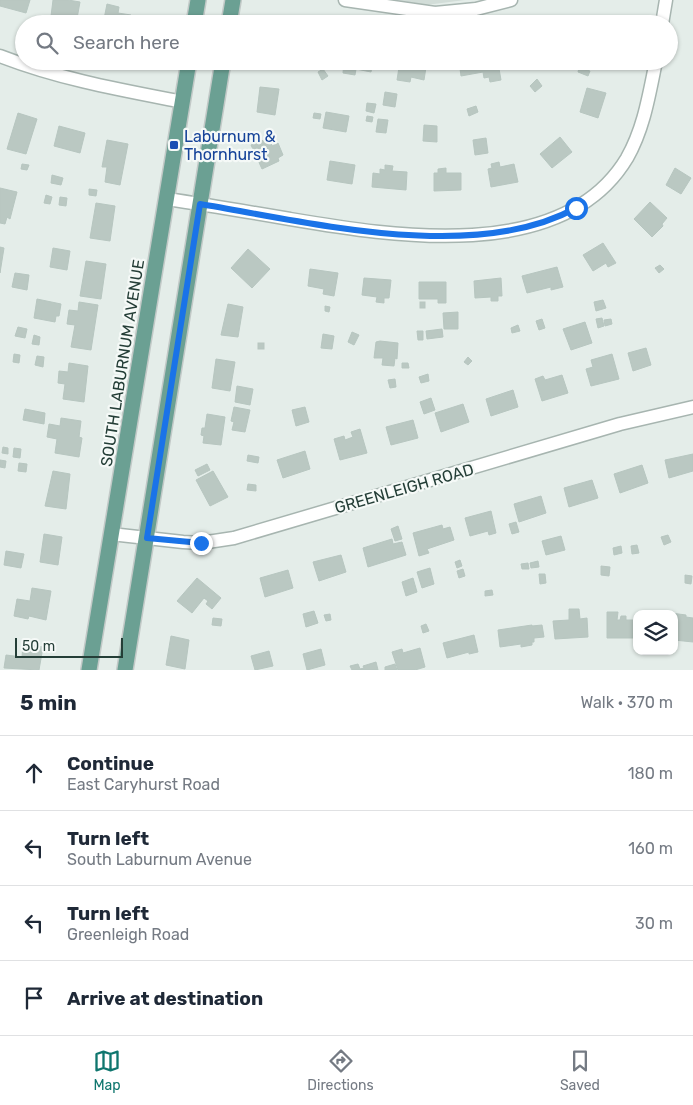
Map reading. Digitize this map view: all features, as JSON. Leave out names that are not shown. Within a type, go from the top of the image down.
[{"type":"main road","points":[[196,15],[198,0]]},
{"type":"main road","points":[[230,15],[233,0]]},
{"type":"main road","name":"SOUTH LABURNUM AVENUE","points":[[89,670],[188,70]]},
{"type":"main road","points":[[125,670],[222,70]]},
{"type":"street","points":[[346,0],[435,13],[476,9],[511,0]]},
{"type":"street","points":[[664,15],[666,0]]},
{"type":"street","points":[[0,56],[15,61]]},
{"type":"street","points":[[42,70],[72,79],[183,102]]},
{"type":"street","points":[[167,199],[342,228],[400,235],[442,236],[479,234],[530,227],[562,215],[595,194],[620,167],[638,135],[646,114],[654,70]]},
{"type":"street","name":"GREENLEIGH ROAD","points":[[111,534],[201,543],[234,538],[620,424],[693,407]]},
{"type":"shaded area","points":[[395,0],[465,0],[426,5]]},
{"type":"building","points":[[0,0],[30,0],[26,13],[0,6]]},
{"type":"building","points":[[53,0],[80,2],[78,15],[51,15]]},
{"type":"building","points":[[107,4],[119,7],[118,13],[131,15],[105,15]]},
{"type":"building","points":[[324,70],[328,76],[322,80],[318,72]]},
{"type":"building","points":[[343,70],[356,70],[355,75],[343,73]]},
{"type":"building","points":[[399,70],[426,70],[424,80],[411,77],[410,82],[397,80]]},
{"type":"building","points":[[460,70],[499,70],[501,80],[490,82],[489,77],[484,78],[483,72],[461,76]]},
{"type":"building","points":[[578,70],[590,71],[588,76],[578,72]]},
{"type":"building","points":[[537,79],[542,86],[535,92],[530,86]]},
{"type":"building","points":[[260,87],[279,89],[275,115],[257,112]]},
{"type":"building","points":[[587,88],[606,93],[598,118],[580,112]]},
{"type":"building","points":[[385,92],[397,94],[395,107],[383,105]]},
{"type":"building","points":[[367,103],[376,104],[374,113],[366,111]]},
{"type":"building","points":[[476,106],[478,112],[469,116],[467,109]]},
{"type":"building","points":[[326,112],[349,116],[346,132],[323,128]]},
{"type":"building","points":[[18,113],[37,119],[26,154],[7,149]]},
{"type":"building","points":[[314,113],[321,114],[320,119],[313,118]]},
{"type":"building","points":[[367,116],[373,117],[372,122],[366,121]]},
{"type":"building","points":[[378,119],[388,120],[386,133],[376,132]]},
{"type":"building","points":[[424,125],[437,126],[437,142],[423,141]]},
{"type":"building","points":[[59,126],[85,133],[80,153],[54,146]]},
{"type":"building","points":[[560,137],[572,152],[552,168],[540,154]]},
{"type":"building","points":[[269,138],[272,146],[278,143],[283,155],[278,158],[279,161],[262,169],[251,145]]},
{"type":"building","points":[[486,138],[488,153],[475,155],[473,140]]},
{"type":"building","points":[[107,140],[128,144],[120,185],[105,182],[107,167],[102,167]]},
{"type":"building","points":[[330,161],[355,165],[352,184],[327,180]]},
{"type":"building","points":[[499,162],[500,167],[514,164],[518,182],[491,187],[488,169],[492,168],[491,164]]},
{"type":"building","points":[[22,164],[29,165],[27,170],[21,169]]},
{"type":"building","points":[[385,165],[393,166],[392,171],[407,172],[406,190],[372,187],[373,173],[380,174],[380,169],[385,170]]},
{"type":"building","points":[[446,168],[446,173],[461,173],[461,190],[434,191],[434,173],[438,173],[438,169]]},
{"type":"building","points":[[675,168],[691,178],[681,194],[666,185]]},
{"type":"building","points":[[52,175],[63,178],[61,185],[51,183]]},
{"type":"building","points":[[0,188],[17,192],[10,219],[7,217],[5,224],[0,223]]},
{"type":"building","points":[[89,189],[97,190],[96,196],[89,195]]},
{"type":"building","points":[[46,195],[52,197],[50,204],[44,203]]},
{"type":"building","points":[[60,197],[67,198],[66,206],[59,205]]},
{"type":"building","points":[[650,202],[667,218],[662,224],[663,226],[652,237],[634,219]]},
{"type":"building","points":[[96,203],[115,206],[110,241],[90,238]]},
{"type":"building","points":[[603,243],[616,263],[608,267],[606,263],[593,271],[583,255]]},
{"type":"building","points":[[0,247],[4,248],[0,273]]},
{"type":"building","points":[[53,248],[70,251],[67,270],[50,267]]},
{"type":"building","points":[[248,249],[270,269],[252,288],[231,268]]},
{"type":"building","points":[[86,261],[106,264],[101,299],[80,296]]},
{"type":"building","points":[[660,265],[664,269],[659,273],[655,268]]},
{"type":"building","points":[[557,267],[563,287],[551,290],[551,287],[527,293],[522,276]]},
{"type":"building","points":[[310,269],[338,273],[334,296],[323,294],[324,289],[308,286]]},
{"type":"building","points":[[15,273],[29,275],[27,290],[12,287]]},
{"type":"building","points":[[364,278],[391,280],[389,298],[384,298],[384,303],[376,302],[377,297],[362,295]]},
{"type":"building","points":[[501,278],[502,296],[498,296],[498,301],[491,301],[491,297],[475,298],[474,281]]},
{"type":"building","points":[[419,282],[446,282],[446,303],[438,303],[438,299],[419,299]]},
{"type":"building","points":[[37,299],[61,304],[59,316],[56,316],[55,322],[34,318]]},
{"type":"building","points":[[603,300],[606,308],[596,311],[594,302]]},
{"type":"building","points":[[79,302],[98,305],[91,350],[71,347],[75,325],[67,324],[69,310],[78,311]]},
{"type":"building","points":[[420,302],[425,302],[425,308],[420,308]]},
{"type":"building","points":[[228,304],[243,307],[238,337],[221,335]]},
{"type":"building","points":[[325,306],[330,307],[329,312],[325,311]]},
{"type":"building","points":[[458,312],[458,329],[444,329],[443,313]]},
{"type":"building","points":[[602,318],[604,326],[598,328],[596,319]]},
{"type":"building","points":[[542,319],[545,328],[539,330],[536,321]]},
{"type":"building","points":[[611,319],[612,324],[605,326],[604,320]]},
{"type":"building","points":[[585,322],[592,343],[571,350],[563,329]]},
{"type":"building","points":[[518,325],[520,331],[512,333],[511,328]]},
{"type":"building","points":[[18,327],[27,329],[25,338],[15,336]]},
{"type":"building","points":[[442,329],[443,337],[427,339],[426,331]]},
{"type":"building","points":[[417,331],[423,331],[423,340],[418,340]]},
{"type":"building","points":[[352,332],[359,335],[354,345],[348,342]]},
{"type":"building","points":[[323,334],[334,336],[332,349],[321,348]]},
{"type":"building","points":[[34,335],[40,337],[39,345],[32,344]]},
{"type":"building","points":[[376,342],[398,343],[397,359],[395,358],[394,366],[382,365],[383,358],[374,358]]},
{"type":"building","points":[[258,343],[264,343],[264,349],[258,349]]},
{"type":"building","points":[[646,348],[651,365],[633,371],[628,353]]},
{"type":"building","points":[[14,354],[20,355],[19,363],[13,362]]},
{"type":"building","points":[[612,354],[619,379],[591,386],[586,369],[593,367],[591,360]]},
{"type":"building","points":[[37,356],[44,357],[43,367],[35,365]]},
{"type":"building","points":[[468,357],[472,361],[468,365],[464,362]]},
{"type":"building","points":[[216,359],[235,362],[230,391],[212,388]]},
{"type":"building","points":[[69,363],[88,366],[84,402],[63,399],[65,384],[58,383],[59,371],[68,372]]},
{"type":"building","points":[[402,363],[408,363],[409,368],[402,368]]},
{"type":"building","points":[[428,374],[429,381],[421,383],[419,377]]},
{"type":"building","points":[[562,375],[568,393],[542,401],[535,379],[543,376],[545,380]]},
{"type":"building","points":[[395,379],[396,387],[390,388],[388,380]]},
{"type":"building","points":[[237,386],[253,389],[250,405],[235,402]]},
{"type":"building","points":[[513,390],[518,407],[491,416],[486,399]]},
{"type":"building","points":[[431,398],[435,410],[424,414],[420,402]]},
{"type":"building","points":[[463,404],[469,422],[441,432],[435,413]]},
{"type":"building","points":[[234,407],[250,410],[245,432],[232,430],[234,422],[231,421]]},
{"type":"building","points":[[305,407],[309,422],[296,426],[292,410]]},
{"type":"building","points":[[25,409],[45,413],[44,424],[23,420]]},
{"type":"building","points":[[207,414],[225,417],[221,445],[203,443],[204,436],[201,435],[202,428],[205,428]]},
{"type":"building","points":[[61,418],[81,421],[79,437],[82,438],[79,457],[55,453],[57,439],[47,437],[49,424],[60,426]]},
{"type":"building","points":[[413,420],[418,438],[391,445],[386,427]]},
{"type":"building","points":[[360,429],[367,453],[340,460],[334,439],[344,436],[345,440],[353,437],[351,432]]},
{"type":"building","points":[[3,447],[8,448],[8,454],[2,453]]},
{"type":"building","points":[[14,448],[21,449],[20,458],[13,457]]},
{"type":"building","points":[[305,451],[310,469],[283,478],[277,460]]},
{"type":"building","points":[[693,454],[693,471],[669,478],[665,460]]},
{"type":"building","points":[[248,455],[259,457],[258,463],[247,461]]},
{"type":"building","points":[[0,460],[6,461],[5,468],[0,467]]},
{"type":"building","points":[[19,463],[27,464],[26,472],[18,471]]},
{"type":"building","points":[[207,464],[210,470],[198,476],[195,470]]},
{"type":"building","points":[[642,465],[648,483],[620,493],[614,474]]},
{"type":"building","points":[[53,471],[70,474],[66,509],[45,506]]},
{"type":"building","points":[[213,471],[228,497],[210,506],[196,480]]},
{"type":"building","points":[[592,480],[598,498],[569,507],[564,488]]},
{"type":"building","points":[[248,484],[256,485],[256,491],[247,490]]},
{"type":"building","points":[[541,496],[546,513],[519,522],[514,504]]},
{"type":"building","points":[[491,511],[496,533],[489,535],[488,531],[470,536],[465,518]]},
{"type":"building","points":[[516,522],[519,532],[512,534],[509,524]]},
{"type":"building","points":[[442,525],[443,529],[450,527],[454,540],[427,549],[429,553],[419,556],[413,533]]},
{"type":"building","points":[[398,526],[402,539],[395,541],[391,529]]},
{"type":"building","points":[[44,534],[62,537],[58,565],[40,562]]},
{"type":"building","points":[[668,535],[671,542],[664,545],[661,537]]},
{"type":"building","points":[[561,536],[565,550],[546,555],[542,541]]},
{"type":"building","points":[[392,539],[393,544],[402,542],[406,555],[368,567],[363,548]]},
{"type":"building","points":[[637,545],[639,553],[632,554],[631,546]]},
{"type":"building","points":[[621,546],[622,553],[614,555],[613,548]]},
{"type":"building","points":[[6,551],[24,554],[21,568],[4,565]]},
{"type":"building","points":[[341,555],[346,572],[319,581],[313,562]]},
{"type":"building","points":[[460,560],[462,566],[457,568],[455,562]]},
{"type":"building","points":[[538,561],[539,567],[531,568],[530,563]]},
{"type":"building","points":[[528,563],[529,569],[522,569],[521,564]]},
{"type":"building","points":[[601,566],[610,567],[609,576],[601,575]]},
{"type":"building","points":[[430,568],[434,584],[422,588],[417,572]]},
{"type":"building","points":[[463,569],[465,576],[459,578],[457,571]]},
{"type":"building","points":[[288,570],[293,588],[265,597],[260,578]]},
{"type":"building","points":[[539,574],[545,574],[546,583],[540,584]]},
{"type":"building","points":[[685,575],[692,576],[691,584],[685,583]]},
{"type":"building","points":[[197,578],[221,598],[212,609],[206,604],[208,601],[204,598],[192,613],[177,601]]},
{"type":"building","points":[[413,578],[417,592],[406,596],[402,582]]},
{"type":"building","points":[[32,588],[51,591],[46,620],[29,616],[28,619],[14,616],[17,599],[30,601]]},
{"type":"building","points":[[492,590],[493,595],[485,596],[485,591]]},
{"type":"building","points":[[569,609],[579,609],[580,619],[587,618],[588,637],[555,639],[553,621],[569,620]]},
{"type":"building","points":[[314,611],[318,623],[306,627],[303,614]]},
{"type":"building","points":[[607,612],[618,612],[617,620],[620,620],[621,616],[626,616],[626,620],[633,620],[633,638],[607,638]]},
{"type":"building","points":[[330,614],[331,620],[326,621],[324,615]]},
{"type":"building","points":[[678,614],[693,618],[693,642],[678,640]]},
{"type":"building","points":[[213,618],[222,619],[221,626],[212,625]]},
{"type":"building","points":[[426,624],[429,631],[423,633],[421,626]]},
{"type":"building","points":[[542,625],[544,637],[534,638],[532,645],[521,647],[521,644],[500,647],[498,630]]},
{"type":"building","points":[[474,635],[478,652],[469,654],[469,652],[447,658],[443,643]]},
{"type":"building","points":[[171,636],[189,640],[185,669],[166,665]]},
{"type":"building","points":[[23,644],[43,647],[39,670],[4,668],[6,655],[22,657]]},
{"type":"building","points":[[420,648],[425,667],[415,670],[398,670],[392,652],[402,649],[403,653]]},
{"type":"building","points":[[321,649],[325,665],[307,670],[303,654]]},
{"type":"building","points":[[269,651],[273,666],[255,670],[251,656]]},
{"type":"building","points":[[376,662],[378,670],[352,670],[350,666],[358,664],[360,669],[364,668],[363,666]]},
{"type":"building","points":[[395,664],[397,670],[385,670],[385,667]]},
{"type":"place","name":"Laburnum & Thornhurst","points":[[174,145]]},
{"type":"route","points":[[201,543],[147,538],[200,204],[342,228],[400,235],[442,236],[479,234],[530,227],[553,220],[576,208]]}]
